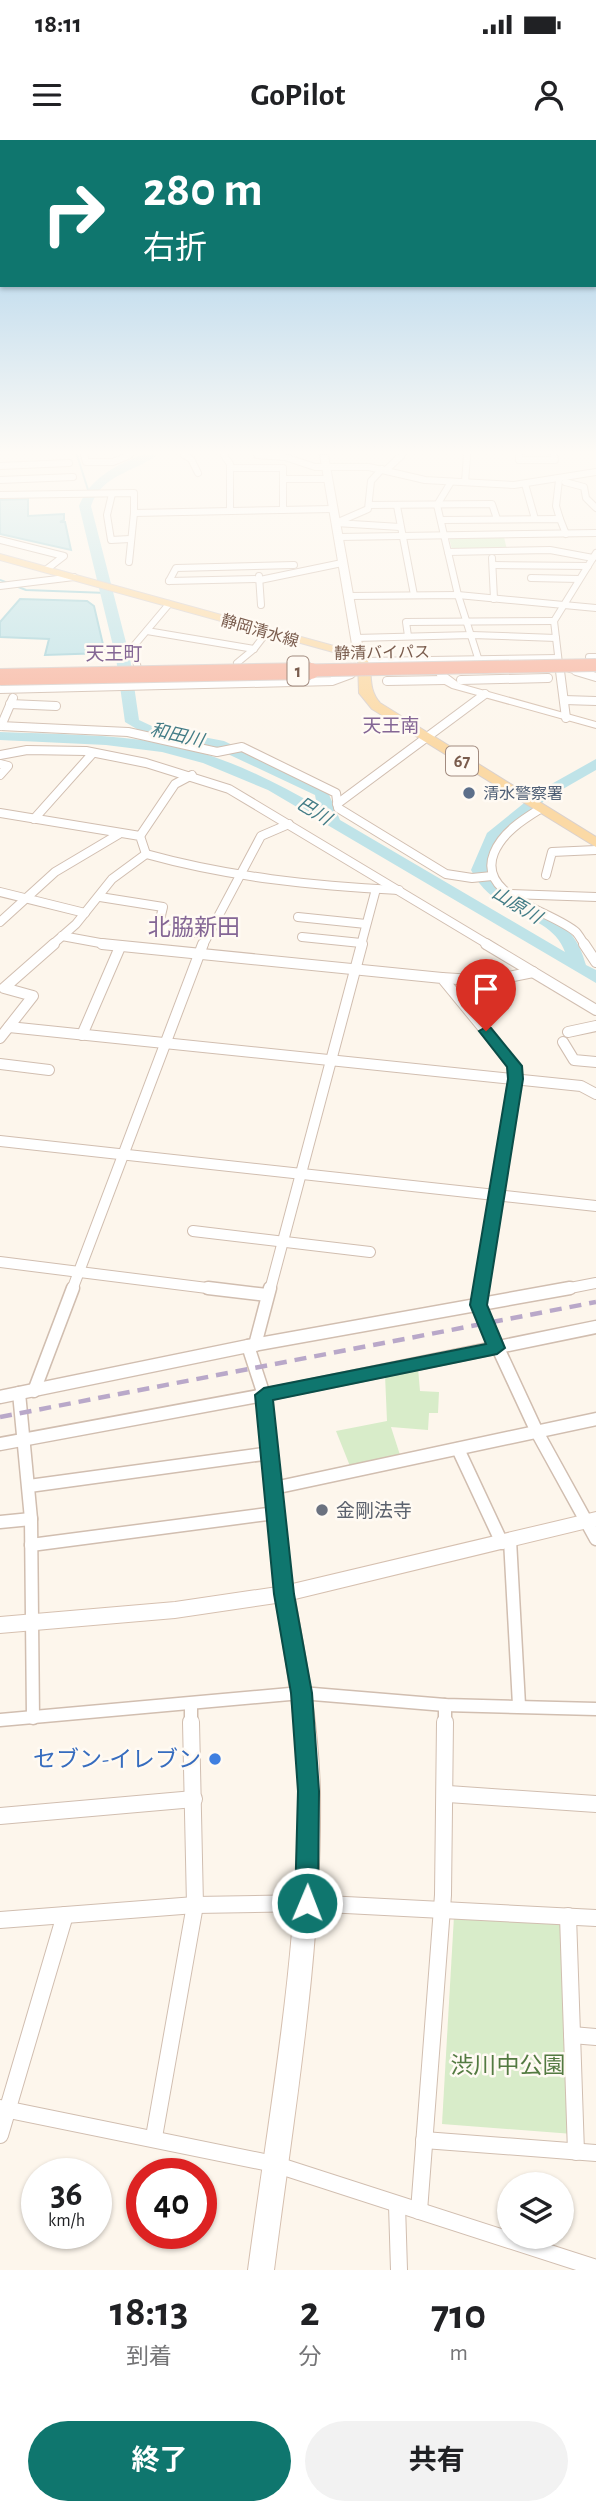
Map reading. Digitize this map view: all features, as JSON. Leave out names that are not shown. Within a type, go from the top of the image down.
[{"type":"highway","name":"静清バイパス","points":[[441,673],[594,662]]},
{"type":"highway","points":[[76,672],[441,673]]},
{"type":"highway","points":[[0,683],[441,673]]},
{"type":"main road","name":"静岡清水線","points":[[0,557],[361,659]]},
{"type":"main road","name":"67","points":[[361,659],[365,693],[376,706],[424,740],[596,850]]},
{"type":"main road","name":"67","points":[[537,810],[596,843]]},
{"type":"street","points":[[47,569],[64,556],[58,554]]},
{"type":"street","points":[[129,554],[129,562]]},
{"type":"street","points":[[341,554],[361,659],[479,661],[558,658]]},
{"type":"street","points":[[406,554],[414,595]]},
{"type":"street","points":[[450,554],[458,595],[479,661]]},
{"type":"street","points":[[491,554],[494,565],[494,599]]},
{"type":"street","points":[[566,718],[554,621],[579,579],[591,567],[595,556]]},
{"type":"street","points":[[294,565],[176,568],[169,581],[260,579],[342,563]]},
{"type":"street","points":[[494,565],[591,567]]},
{"type":"street","points":[[257,566],[261,605]]},
{"type":"street","points":[[0,586],[13,582],[74,577]]},
{"type":"street","points":[[531,578],[579,579]]},
{"type":"street","points":[[349,596],[458,595],[596,608]]},
{"type":"street","points":[[138,668],[132,656],[132,648],[147,631],[150,623],[169,604]]},
{"type":"street","points":[[408,636],[406,622],[554,621]]},
{"type":"street","points":[[147,631],[254,649]]},
{"type":"street","points":[[237,663],[254,649],[267,632]]},
{"type":"street","points":[[355,638],[472,635],[555,638]]},
{"type":"street","points":[[570,669],[596,677]]},
{"type":"street","points":[[532,678],[543,670]]},
{"type":"street","points":[[387,681],[441,673],[485,694],[596,725]]},
{"type":"street","points":[[0,683],[16,689],[332,681],[351,674]]},
{"type":"street","points":[[461,680],[548,678]]},
{"type":"street","points":[[16,689],[1,726],[71,727],[128,732],[217,752],[242,747],[336,793],[338,808],[446,874],[472,878],[492,876]]},
{"type":"street","points":[[337,804],[485,694]]},
{"type":"street","points":[[564,700],[596,701]]},
{"type":"street","points":[[10,704],[56,706]]},
{"type":"street","points":[[0,755],[25,750],[92,754],[192,775],[229,789],[596,1010]]},
{"type":"street","points":[[34,819],[92,754]]},
{"type":"street","points":[[0,764],[8,766],[0,775]]},
{"type":"street","points":[[140,836],[174,784],[192,775]]},
{"type":"street","points":[[537,810],[503,839],[492,862],[492,876],[508,894],[576,932],[596,962]]},
{"type":"street","points":[[0,813],[140,836],[146,846],[146,854]]},
{"type":"street","points":[[34,1391],[121,1154],[207,934],[261,836],[289,824]]},
{"type":"street","points":[[0,922],[27,896],[93,845],[122,833]]},
{"type":"street","points":[[547,875],[549,855],[552,852],[596,850]]},
{"type":"street","points":[[146,854],[200,871],[237,877],[400,890]]},
{"type":"street","points":[[2,988],[62,936],[100,897],[112,879],[146,854]]},
{"type":"street","points":[[261,2270],[307,1903],[309,1791],[301,1693],[284,1594],[264,1395],[251,1346],[267,1296],[376,889]]},
{"type":"street","points":[[0,891],[85,913]]},
{"type":"street","points":[[508,894],[596,897]]},
{"type":"street","points":[[100,897],[163,907],[158,928],[207,934]]},
{"type":"street","points":[[298,917],[366,924]]},
{"type":"street","points":[[308,918],[301,941],[361,943]]},
{"type":"street","points":[[62,936],[120,947],[442,978],[489,981],[533,972]]},
{"type":"street","points":[[82,1035],[120,947]]},
{"type":"street","points":[[0,1625],[175,1610],[284,1594],[506,1541],[593,1527],[537,1432],[478,1305],[498,1195],[515,1066],[442,978]]},
{"type":"street","points":[[0,1038],[33,996],[2,988]]},
{"type":"street","points":[[596,1026],[565,1037],[574,1060],[596,1062]]},
{"type":"street","points":[[9,1027],[581,1086],[589,1093],[596,1094]]},
{"type":"street","points":[[0,1064],[49,1070]]},
{"type":"street","points":[[0,1141],[596,1206]]},
{"type":"street","points":[[193,1231],[370,1252]]},
{"type":"street","points":[[0,1262],[267,1296]]},
{"type":"street","points":[[0,1397],[251,1346],[596,1283]]},
{"type":"street","points":[[0,1444],[264,1395],[596,1326]]},
{"type":"street","points":[[19,1393],[26,1439],[31,1519],[33,1718]]},
{"type":"street","points":[[274,1488],[596,1419]]},
{"type":"street","points":[[458,1449],[506,1541],[519,1705]]},
{"type":"street","points":[[29,1486],[271,1453]]},
{"type":"street","points":[[31,1545],[275,1513]]},
{"type":"street","points":[[0,1522],[31,1519]]},
{"type":"street","points":[[0,1720],[301,1693],[445,1706],[519,1705],[596,1709]]},
{"type":"street","points":[[154,2137],[195,1905],[191,1704]]},
{"type":"street","points":[[419,2211],[444,1910],[448,1794],[445,1706]]},
{"type":"street","points":[[448,1794],[596,1804]]},
{"type":"street","points":[[0,1816],[194,1799]]},
{"type":"street","points":[[0,1920],[195,1905],[307,1903],[596,1918]]},
{"type":"street","points":[[0,2135],[3,2108],[65,1915]]},
{"type":"street","points":[[568,1916],[576,2152]]},
{"type":"street","points":[[572,2035],[596,2038]]},
{"type":"street","points":[[3,2108],[154,2137],[274,2164],[596,2268]]},
{"type":"street","points":[[424,2140],[596,2153]]},
{"type":"street","points":[[397,2205],[399,2270]]},
{"type":"green space","points":[[418,1368],[420,1391],[439,1392],[438,1413],[429,1413],[428,1430],[391,1427],[400,1455],[350,1466],[336,1431],[387,1421],[385,1375]]},
{"type":"green space","name":"渋川中公園","points":[[454,1916],[567,1922],[573,2134],[442,2124]]},
{"type":"water","points":[[20,599],[87,601],[94,606],[105,653],[45,655],[49,639],[0,637],[0,622]]},
{"type":"waterway","name":"和田川","points":[[97,554],[123,658],[132,722],[152,732],[219,744],[322,793],[325,808],[333,822]]},
{"type":"waterway","points":[[0,580],[26,590],[107,593]]},
{"type":"waterway","name":"巴川","points":[[0,736],[106,741],[163,748],[208,760],[273,787],[596,978]]},
{"type":"waterway","name":"山原川","points":[[578,967],[571,943],[562,931],[504,900],[485,883],[479,870],[493,836],[544,794],[596,764]]},
{"type":"railway","points":[[0,1417],[596,1302]]},
{"type":"place","name":"清水警察署","points":[[469,793]]},
{"type":"place","name":"金剛法寺","points":[[322,1510]]},
{"type":"place","name":"セブン-イレブン","points":[[215,1759]]},
{"type":"district","name":"天王町","points":[[114,653]]},
{"type":"district","name":"天王南","points":[[391,725]]},
{"type":"district","name":"北脇新田","points":[[194,927]]},
{"type":"route","points":[[307,1903],[309,1791],[301,1693],[284,1594],[264,1395],[497,1348],[478,1305],[498,1195],[515,1066],[486,1031]]}]
